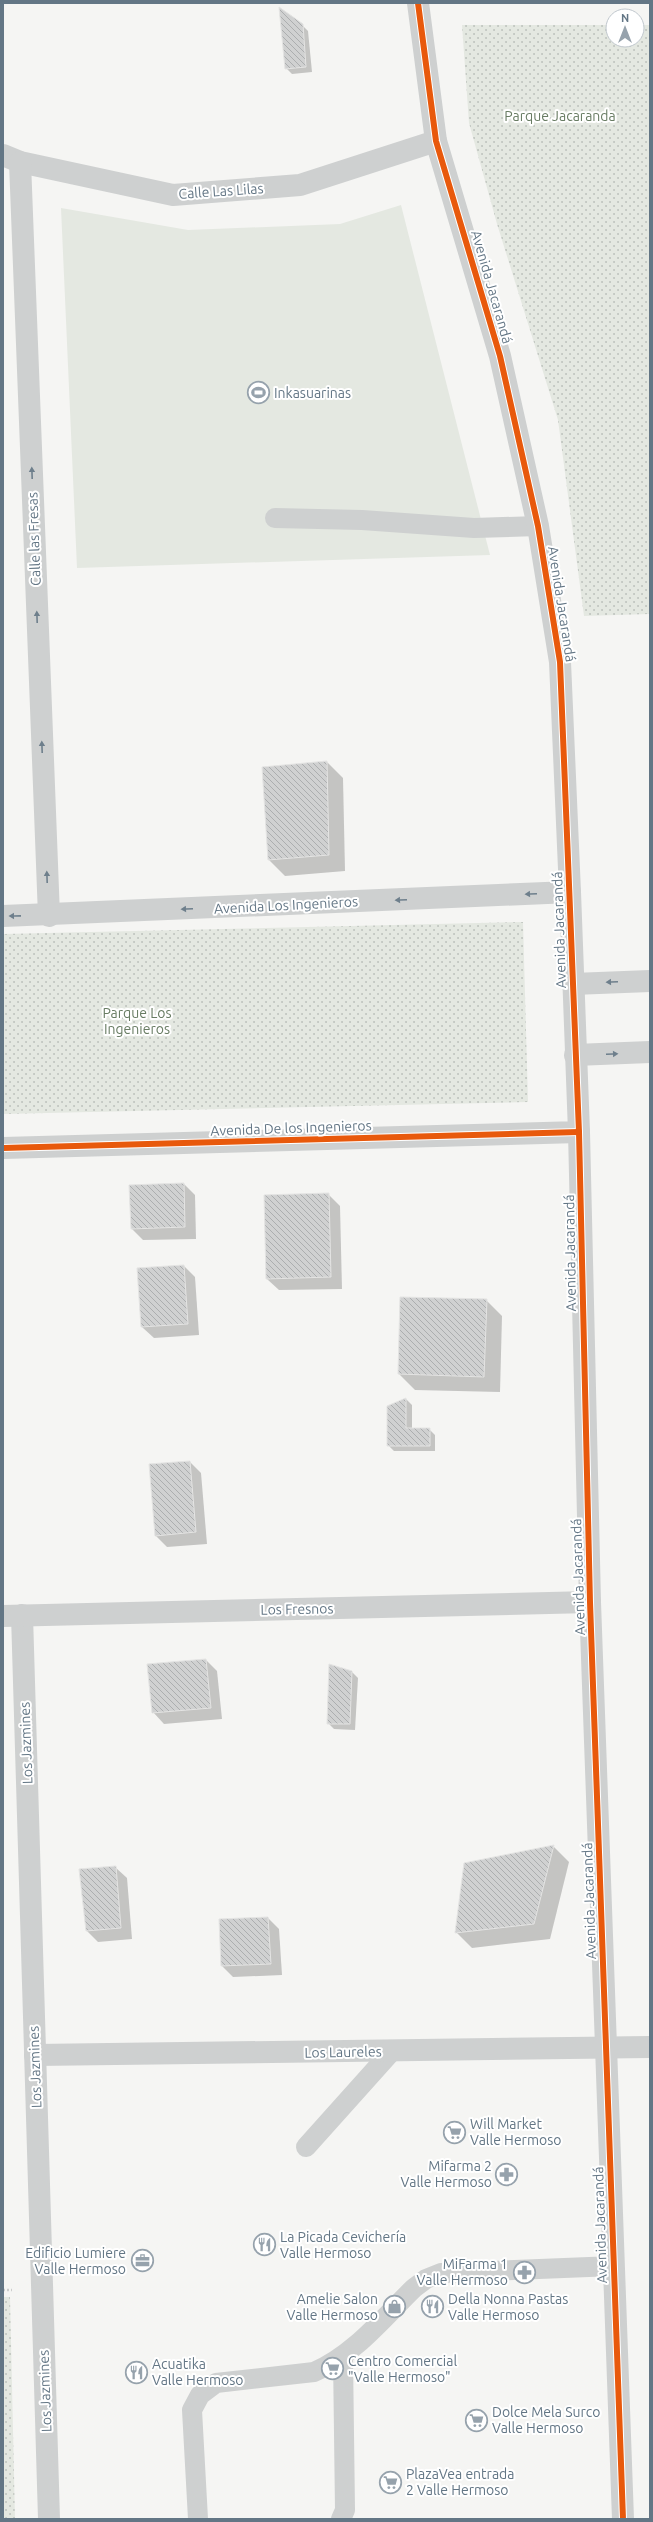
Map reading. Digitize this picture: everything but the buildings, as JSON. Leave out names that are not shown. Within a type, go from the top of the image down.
[{"type":"street","name":"Avenida Jacarandá","points":[[418,3],[436,141],[500,356],[538,526],[560,662],[579,1132],[590,1602],[623,2519]]},
{"type":"street","name":"Calle Las Lilas","points":[[12,158],[173,195],[300,185],[436,141]]},
{"type":"street","name":"Calle las Fresas","points":[[12,158],[49,916]]},
{"type":"street","name":"Avenida Los Ingenieros","points":[[3,916],[49,916],[570,892]]},
{"type":"street","points":[[573,984],[650,981]]},
{"type":"street","points":[[575,1055],[650,1052]]},
{"type":"street","name":"Avenida De los Ingenieros","points":[[3,1148],[579,1132]]},
{"type":"street","name":"Los Fresnos","points":[[12,1616],[590,1602]]},
{"type":"street","name":"Los Jazmines","points":[[12,1616],[35,2055],[49,2519]]},
{"type":"street","name":"Los Laureles","points":[[35,2055],[606,2049],[650,2047]]},
{"type":"lane","points":[[275,518],[362,520],[474,528],[538,526]]},
{"type":"lane","points":[[306,2147],[392,2051]]},
{"type":"lane","points":[[198,2519],[192,2410],[200,2395],[216,2383],[314,2372],[343,2357],[414,2288],[426,2278],[441,2273],[614,2266]]},
{"type":"lane","points":[[341,2519],[345,2510],[343,2357]]},
{"type":"green space","name":"Parque Jacaranda","points":[[462,25],[605,25],[605,48],[645,48],[645,25],[650,25],[650,614],[584,616],[558,420],[497,224],[469,123]]},
{"type":"green space","name":"Inkasuarinas","points":[[401,205],[490,555],[77,568],[61,208],[188,230],[340,224]]},
{"type":"green space","name":"Parque Los Ingenieros","points":[[523,922],[528,1102],[3,1114],[3,934]]},
{"type":"green space","points":[[3,2297],[10,2297],[15,2519],[3,2519]]},
{"type":"cycle path","points":[[418,3],[436,141],[500,356],[538,526],[560,662],[579,1132],[590,1602],[623,2519]]},
{"type":"cycle path","points":[[3,1148],[579,1132]]},
{"type":"place","name":"Inkasuarinas","points":[[259,393]]},
{"type":"place","name":"Will Market Valle Hermoso","points":[[455,2132]]},
{"type":"place","name":"Mifarma 2 Valle Hermoso","points":[[507,2174]]},
{"type":"place","name":"La Picada Cevichería Valle Hermoso","points":[[265,2245]]},
{"type":"place","name":"Edificio Lumiere Valle Hermoso","points":[[142,2261]]},
{"type":"place","name":"MiFarma 1 Valle Hermoso","points":[[524,2272]]},
{"type":"place","name":"Amelie Salon Valle Hermoso","points":[[394,2307]]},
{"type":"place","name":"Della Nonna Pastas Valle Hermoso","points":[[433,2307]]},
{"type":"place","name":"Centro Comercial \"Valle Hermoso\"","points":[[332,2369]]},
{"type":"place","name":"Acuatika Valle Hermoso","points":[[136,2372]]},
{"type":"place","name":"Dolce Mela Surco Valle Hermoso","points":[[477,2420]]},
{"type":"place","name":"PlazaVea entrada 2 Valle Hermoso","points":[[390,2482]]}]
